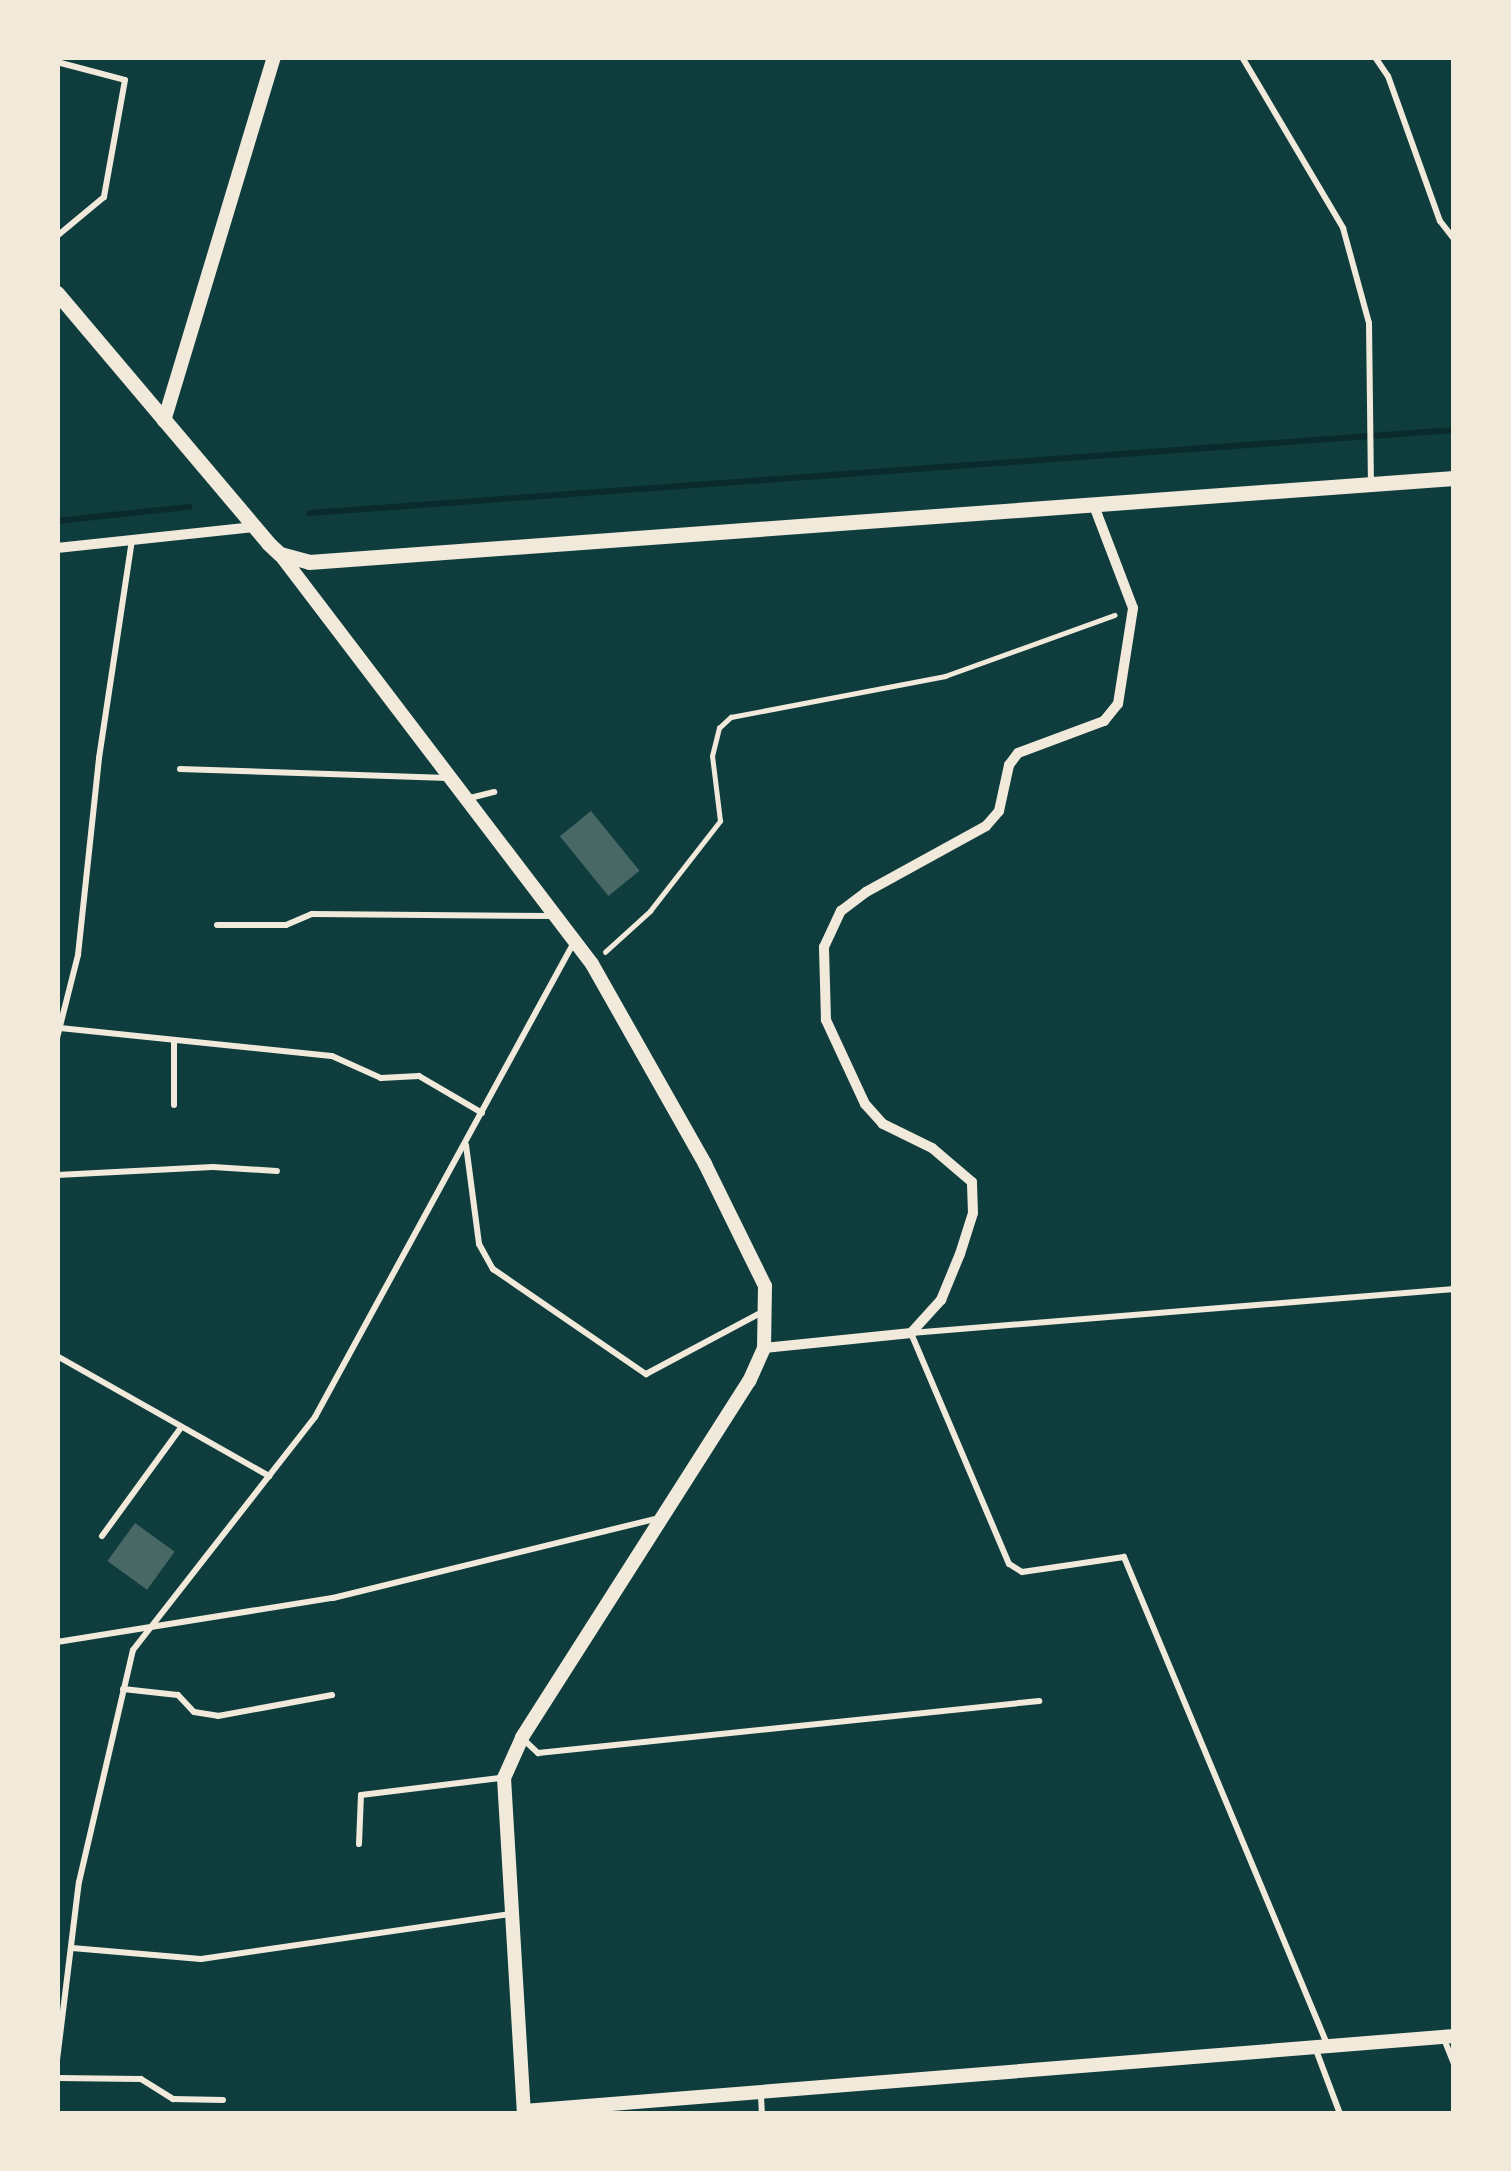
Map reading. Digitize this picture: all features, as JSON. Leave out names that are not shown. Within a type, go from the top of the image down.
[{"type":"main road","points":[[57,293],[254,527],[280,554],[309,562],[1454,478]]},
{"type":"street","points":[[164,422],[274,57]]},
{"type":"street","points":[[764,1348],[910,1333],[941,1300],[951,1277],[973,1214],[972,1182],[932,1148],[883,1124],[865,1104],[826,1020],[824,947],[841,911],[866,892],[986,826],[999,811],[1009,765],[1018,753],[1104,721],[1118,704],[1133,608],[1093,503]]},
{"type":"street","points":[[57,548],[254,527]]},
{"type":"street","points":[[280,554],[592,964],[705,1164],[765,1286],[764,1348],[665,1517],[522,1738],[504,1778],[524,2112],[1449,2037]]},
{"type":"lane","points":[[1242,57],[1342,228],[1369,323],[1371,484]]},
{"type":"lane","points":[[1375,57],[1388,76],[1440,221],[1454,238]]},
{"type":"lane","points":[[57,62],[125,80],[104,197],[57,236]]},
{"type":"lane","points":[[57,1038],[78,955],[99,758],[132,541]]},
{"type":"lane","points":[[180,769],[452,778]]},
{"type":"lane","points":[[466,799],[494,792]]},
{"type":"lane","points":[[217,925],[286,925],[312,914],[556,916]]},
{"type":"lane","points":[[57,2060],[79,1882],[134,1650],[315,1417],[574,941]]},
{"type":"lane","points":[[58,1027],[332,1055],[381,1078],[419,1076],[482,1113]]},
{"type":"lane","points":[[174,1042],[174,1105]]},
{"type":"lane","points":[[466,1141],[478,1244],[493,1269],[646,1374],[767,1310]]},
{"type":"lane","points":[[57,1175],[213,1167],[278,1171]]},
{"type":"lane","points":[[1340,2114],[1322,2048],[1124,1557],[1022,1572],[1009,1564],[910,1333],[1454,1289]]},
{"type":"lane","points":[[57,1356],[269,1476]]},
{"type":"lane","points":[[102,1536],[180,1429]]},
{"type":"lane","points":[[57,1642],[333,1598],[665,1517]]},
{"type":"lane","points":[[123,1689],[178,1695],[194,1712],[218,1716],[332,1696]]},
{"type":"lane","points":[[522,1738],[538,1753],[1040,1701]]},
{"type":"lane","points":[[359,1844],[361,1795],[504,1778]]},
{"type":"lane","points":[[72,1948],[201,1958],[514,1914]]},
{"type":"lane","points":[[1449,2037],[1454,2064]]},
{"type":"lane","points":[[57,2078],[141,2079],[173,2098],[223,2100]]},
{"type":"lane","points":[[760,2092],[762,2114]]},
{"type":"path","points":[[592,964],[650,911],[710,842],[721,821],[712,756],[719,728],[731,717],[945,676],[1133,608]]},
{"type":"building","points":[[591,811],[639,871],[608,896],[560,836]]},
{"type":"building","points":[[135,1523],[175,1552],[147,1590],[107,1561]]},
{"type":"waterway","points":[[309,513],[1454,430]]},
{"type":"waterway","points":[[57,521],[189,507]]}]
